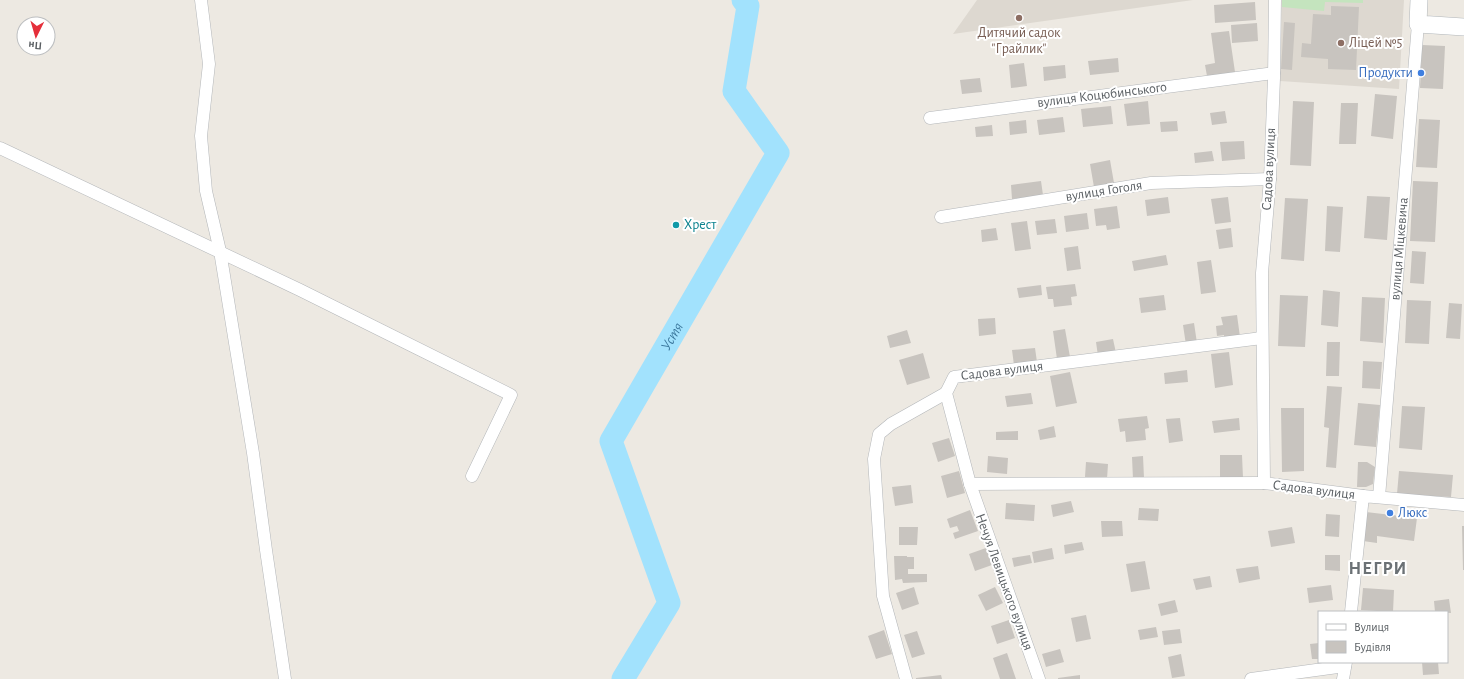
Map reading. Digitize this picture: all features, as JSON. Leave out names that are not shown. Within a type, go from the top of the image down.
[{"type":"street","points":[[201,0],[209,64],[201,136],[206,191],[220,251],[253,453],[285,679]]},
{"type":"street","name":"Садова вулиця","points":[[1264,483],[1262,274],[1270,180],[1275,0]]},
{"type":"street","name":"вулиця Міцкевича","points":[[1379,497],[1419,0]]},
{"type":"street","points":[[1418,24],[1464,26]]},
{"type":"street","name":"вулиця Коцюбинського","points":[[930,118],[1274,73]]},
{"type":"street","points":[[0,148],[220,251],[511,395],[472,476]]},
{"type":"street","name":"вулиця Гоголя","points":[[941,217],[1151,184],[1270,180]]},
{"type":"street","name":"Садова вулиця","points":[[1262,338],[954,378],[946,394],[970,484],[1264,483],[1363,496],[1464,505]]},
{"type":"street","points":[[906,679],[883,596],[874,459],[879,434],[891,424],[946,394]]},
{"type":"street","name":"Нечуя Левицького вулиця","points":[[970,484],[1039,679]]},
{"type":"street","points":[[1351,611],[1363,496]]},
{"type":"street","points":[[1251,679],[1345,664],[1344,679]]},
{"type":"shaded area","name":"Дитячий садок \"Грайлик\"","points":[[977,0],[1193,0],[953,34]]},
{"type":"shaded area","name":"Ліцей №5","points":[[1282,0],[1404,0],[1399,89],[1280,81]]},
{"type":"green space","points":[[1282,0],[1363,0],[1363,3],[1325,2],[1324,11],[1282,7]]},
{"type":"building","points":[[1255,2],[1256,20],[1215,23],[1214,5]]},
{"type":"building","points":[[1331,6],[1359,7],[1356,70],[1328,69],[1328,59],[1301,57],[1302,43],[1311,44],[1313,14],[1331,15]]},
{"type":"building","points":[[1284,22],[1295,23],[1292,70],[1281,69]]},
{"type":"building","points":[[1257,23],[1258,41],[1232,43],[1231,25]]},
{"type":"building","points":[[1229,31],[1235,72],[1207,76],[1205,65],[1215,63],[1211,33]]},
{"type":"building","points":[[1422,45],[1445,46],[1443,89],[1420,88]]},
{"type":"building","points":[[1118,58],[1119,72],[1090,75],[1088,61]]},
{"type":"building","points":[[1024,63],[1027,86],[1011,88],[1009,65]]},
{"type":"building","points":[[1065,65],[1066,78],[1044,81],[1043,67]]},
{"type":"building","points":[[980,78],[982,92],[962,94],[960,80]]},
{"type":"building","points":[[1375,94],[1397,96],[1393,139],[1371,136]]},
{"type":"building","points":[[1148,101],[1150,124],[1127,126],[1124,104]]},
{"type":"building","points":[[1293,101],[1314,102],[1311,166],[1290,165]]},
{"type":"building","points":[[1341,103],[1358,103],[1356,144],[1339,144]]},
{"type":"building","points":[[1111,106],[1113,124],[1083,127],[1081,109]]},
{"type":"building","points":[[1225,111],[1227,123],[1212,125],[1210,113]]},
{"type":"building","points":[[1063,117],[1065,132],[1039,135],[1037,120]]},
{"type":"building","points":[[1419,119],[1440,120],[1437,168],[1416,167]]},
{"type":"building","points":[[1026,120],[1027,133],[1010,135],[1009,122]]},
{"type":"building","points":[[1177,121],[1178,131],[1161,132],[1160,122]]},
{"type":"building","points":[[992,125],[993,136],[976,137],[975,127]]},
{"type":"building","points":[[1244,141],[1245,159],[1222,161],[1220,142]]},
{"type":"building","points":[[1212,151],[1214,161],[1195,163],[1194,153]]},
{"type":"building","points":[[1110,160],[1114,183],[1094,187],[1090,164]]},
{"type":"building","points":[[1041,181],[1043,195],[1012,199],[1011,185]]},
{"type":"building","points":[[1413,181],[1438,182],[1435,242],[1410,241]]},
{"type":"building","points":[[1367,196],[1390,197],[1387,240],[1364,238]]},
{"type":"building","points":[[1168,197],[1170,213],[1147,216],[1145,200]]},
{"type":"building","points":[[1228,197],[1231,222],[1215,224],[1211,199]]},
{"type":"building","points":[[1285,198],[1308,199],[1304,261],[1281,259]]},
{"type":"building","points":[[1117,206],[1120,228],[1107,230],[1106,225],[1096,226],[1094,209]]},
{"type":"building","points":[[1327,206],[1343,207],[1340,252],[1325,251]]},
{"type":"building","points":[[1087,213],[1089,229],[1066,232],[1064,216]]},
{"type":"building","points":[[1055,219],[1057,233],[1037,235],[1035,221]]},
{"type":"building","points":[[1027,221],[1031,249],[1015,251],[1011,223]]},
{"type":"building","points":[[996,228],[998,240],[982,242],[981,230]]},
{"type":"building","points":[[1231,228],[1233,247],[1219,249],[1216,230]]},
{"type":"building","points":[[1078,246],[1081,269],[1067,271],[1064,248]]},
{"type":"building","points":[[1412,251],[1426,252],[1424,284],[1410,283]]},
{"type":"building","points":[[1166,255],[1168,265],[1134,271],[1132,261]]},
{"type":"building","points":[[1211,260],[1216,292],[1201,294],[1197,262]]},
{"type":"building","points":[[1075,284],[1077,296],[1071,297],[1072,305],[1054,307],[1053,299],[1048,299],[1046,287]]},
{"type":"building","points":[[1041,285],[1042,295],[1019,298],[1017,288]]},
{"type":"building","points":[[1323,290],[1340,292],[1338,327],[1321,325]]},
{"type":"building","points":[[1164,295],[1166,310],[1141,313],[1139,298]]},
{"type":"building","points":[[1280,295],[1308,296],[1305,347],[1278,346]]},
{"type":"building","points":[[1362,297],[1385,298],[1383,343],[1360,341]]},
{"type":"building","points":[[1407,300],[1431,301],[1429,344],[1405,343]]},
{"type":"building","points":[[1449,303],[1462,304],[1460,339],[1446,338]]},
{"type":"building","points":[[1237,315],[1240,337],[1224,339],[1224,335],[1217,336],[1216,326],[1223,325],[1221,317]]},
{"type":"building","points":[[995,318],[996,334],[979,336],[978,319]]},
{"type":"building","points":[[1194,323],[1197,343],[1186,345],[1183,325]]},
{"type":"building","points":[[1065,329],[1070,357],[1057,359],[1053,331]]},
{"type":"building","points":[[907,330],[911,343],[890,348],[887,336]]},
{"type":"building","points":[[1113,339],[1116,353],[1098,356],[1096,342]]},
{"type":"building","points":[[1327,342],[1340,342],[1339,376],[1326,376]]},
{"type":"building","points":[[1035,348],[1037,362],[1014,365],[1012,350]]},
{"type":"building","points":[[1229,352],[1233,385],[1215,388],[1211,354]]},
{"type":"building","points":[[923,353],[930,378],[907,385],[899,360]]},
{"type":"building","points":[[1363,361],[1382,362],[1380,389],[1362,388]]},
{"type":"building","points":[[1187,370],[1188,382],[1165,384],[1164,373]]},
{"type":"building","points":[[1070,372],[1077,403],[1056,407],[1050,376]]},
{"type":"building","points":[[1327,386],[1342,387],[1336,468],[1326,467],[1329,428],[1324,427]]},
{"type":"building","points":[[1031,393],[1033,404],[1007,407],[1005,396]]},
{"type":"building","points":[[1358,403],[1380,405],[1376,447],[1354,445]]},
{"type":"building","points":[[1402,406],[1425,407],[1422,450],[1399,448]]},
{"type":"building","points":[[1281,408],[1304,408],[1304,471],[1282,472]]},
{"type":"building","points":[[1147,416],[1149,428],[1145,429],[1146,440],[1126,442],[1125,431],[1120,432],[1118,419]]},
{"type":"building","points":[[1180,418],[1183,441],[1169,443],[1166,419]]},
{"type":"building","points":[[1239,418],[1240,430],[1214,433],[1212,421]]},
{"type":"building","points":[[1054,426],[1056,437],[1040,440],[1038,430]]},
{"type":"building","points":[[1018,431],[1018,440],[996,440],[996,432]]},
{"type":"building","points":[[949,438],[955,456],[938,462],[932,443]]},
{"type":"building","points":[[1220,455],[1242,455],[1243,478],[1220,478]]},
{"type":"building","points":[[988,456],[1008,458],[1007,474],[987,472]]},
{"type":"building","points":[[1143,456],[1144,478],[1133,479],[1132,457]]},
{"type":"building","points":[[1086,462],[1108,464],[1107,479],[1085,477]]},
{"type":"building","points":[[1358,462],[1367,462],[1375,467],[1373,484],[1366,487],[1357,487]]},
{"type":"building","points":[[959,471],[965,493],[947,498],[941,476]]},
{"type":"building","points":[[1399,471],[1453,475],[1451,497],[1397,494]]},
{"type":"building","points":[[911,485],[913,503],[895,506],[892,487]]},
{"type":"building","points":[[1071,501],[1074,512],[1053,517],[1051,505]]},
{"type":"building","points":[[1006,503],[1035,505],[1034,521],[1005,519]]},
{"type":"building","points":[[1139,508],[1159,509],[1158,521],[1138,520]]},
{"type":"building","points":[[970,510],[978,531],[955,539],[953,533],[959,531],[957,526],[950,528],[947,519]]},
{"type":"building","points":[[1366,512],[1417,518],[1414,541],[1377,536],[1377,543],[1363,541]]},
{"type":"building","points":[[1326,514],[1340,515],[1339,537],[1325,536]]},
{"type":"building","points":[[1101,521],[1122,521],[1123,536],[1102,537]]},
{"type":"building","points":[[1462,526],[1464,526],[1464,570],[1463,570]]},
{"type":"building","points":[[899,527],[918,527],[917,545],[899,545]]},
{"type":"building","points":[[1292,527],[1295,543],[1271,547],[1268,531]]},
{"type":"building","points":[[1082,542],[1084,550],[1065,554],[1064,545]]},
{"type":"building","points":[[986,548],[992,565],[975,571],[969,554]]},
{"type":"building","points":[[1052,548],[1054,559],[1034,563],[1032,552]]},
{"type":"building","points":[[1030,555],[1032,563],[1014,567],[1012,558]]},
{"type":"building","points":[[1325,555],[1340,555],[1340,571],[1325,570]]},
{"type":"building","points":[[894,556],[914,557],[914,569],[908,569],[908,574],[927,574],[927,582],[903,583],[902,579],[895,580]]},
{"type":"building","points":[[1145,561],[1150,589],[1131,592],[1126,564]]},
{"type":"building","points":[[1258,566],[1260,579],[1239,583],[1236,569]]},
{"type":"building","points":[[1210,576],[1212,587],[1196,590],[1193,579]]},
{"type":"building","points":[[1331,585],[1333,600],[1309,603],[1307,588]]},
{"type":"building","points":[[914,587],[919,604],[902,610],[896,593]]},
{"type":"building","points":[[995,587],[1003,603],[986,611],[978,595]]},
{"type":"building","points":[[1363,588],[1394,590],[1393,611],[1361,610]]},
{"type":"building","points":[[1449,599],[1451,613],[1448,613],[1448,611],[1435,611],[1434,601]]},
{"type":"building","points":[[1175,600],[1178,612],[1161,616],[1158,604]]},
{"type":"building","points":[[1086,615],[1091,639],[1076,642],[1071,618]]},
{"type":"building","points":[[1009,620],[1015,638],[997,644],[991,626]]},
{"type":"building","points":[[1156,627],[1158,637],[1140,640],[1138,630]]},
{"type":"building","points":[[1180,629],[1182,643],[1164,645],[1162,631]]},
{"type":"building","points":[[884,630],[892,654],[876,659],[868,636]]},
{"type":"building","points":[[917,631],[925,654],[912,658],[904,635]]},
{"type":"building","points":[[1318,643],[1318,659],[1312,659],[1310,644]]},
{"type":"building","points":[[1060,649],[1064,662],[1046,667],[1042,654]]},
{"type":"building","points":[[1007,653],[1016,679],[1000,679],[993,658]]},
{"type":"building","points":[[1181,654],[1185,676],[1172,678],[1168,657]]},
{"type":"building","points":[[1422,663],[1438,663],[1439,674],[1423,675]]},
{"type":"building","points":[[941,675],[942,679],[916,679],[916,678]]},
{"type":"building","points":[[1080,675],[1080,679],[1058,679],[1058,678]]},
{"type":"waterway","name":"Устя","points":[[623,679],[669,603],[611,441],[778,153],[734,91],[748,6],[743,0]]},
{"type":"place","name":"Дитячий садок \"Грайлик\"","points":[[1019,18]]},
{"type":"place","name":"Ліцей №5","points":[[1341,43]]},
{"type":"place","name":"Продукти","points":[[1421,73]]},
{"type":"place","name":"Хрест","points":[[676,225]]},
{"type":"place","name":"Люкс","points":[[1390,513]]},
{"type":"district","name":"НЕГРИ","points":[[1378,569]]}]
